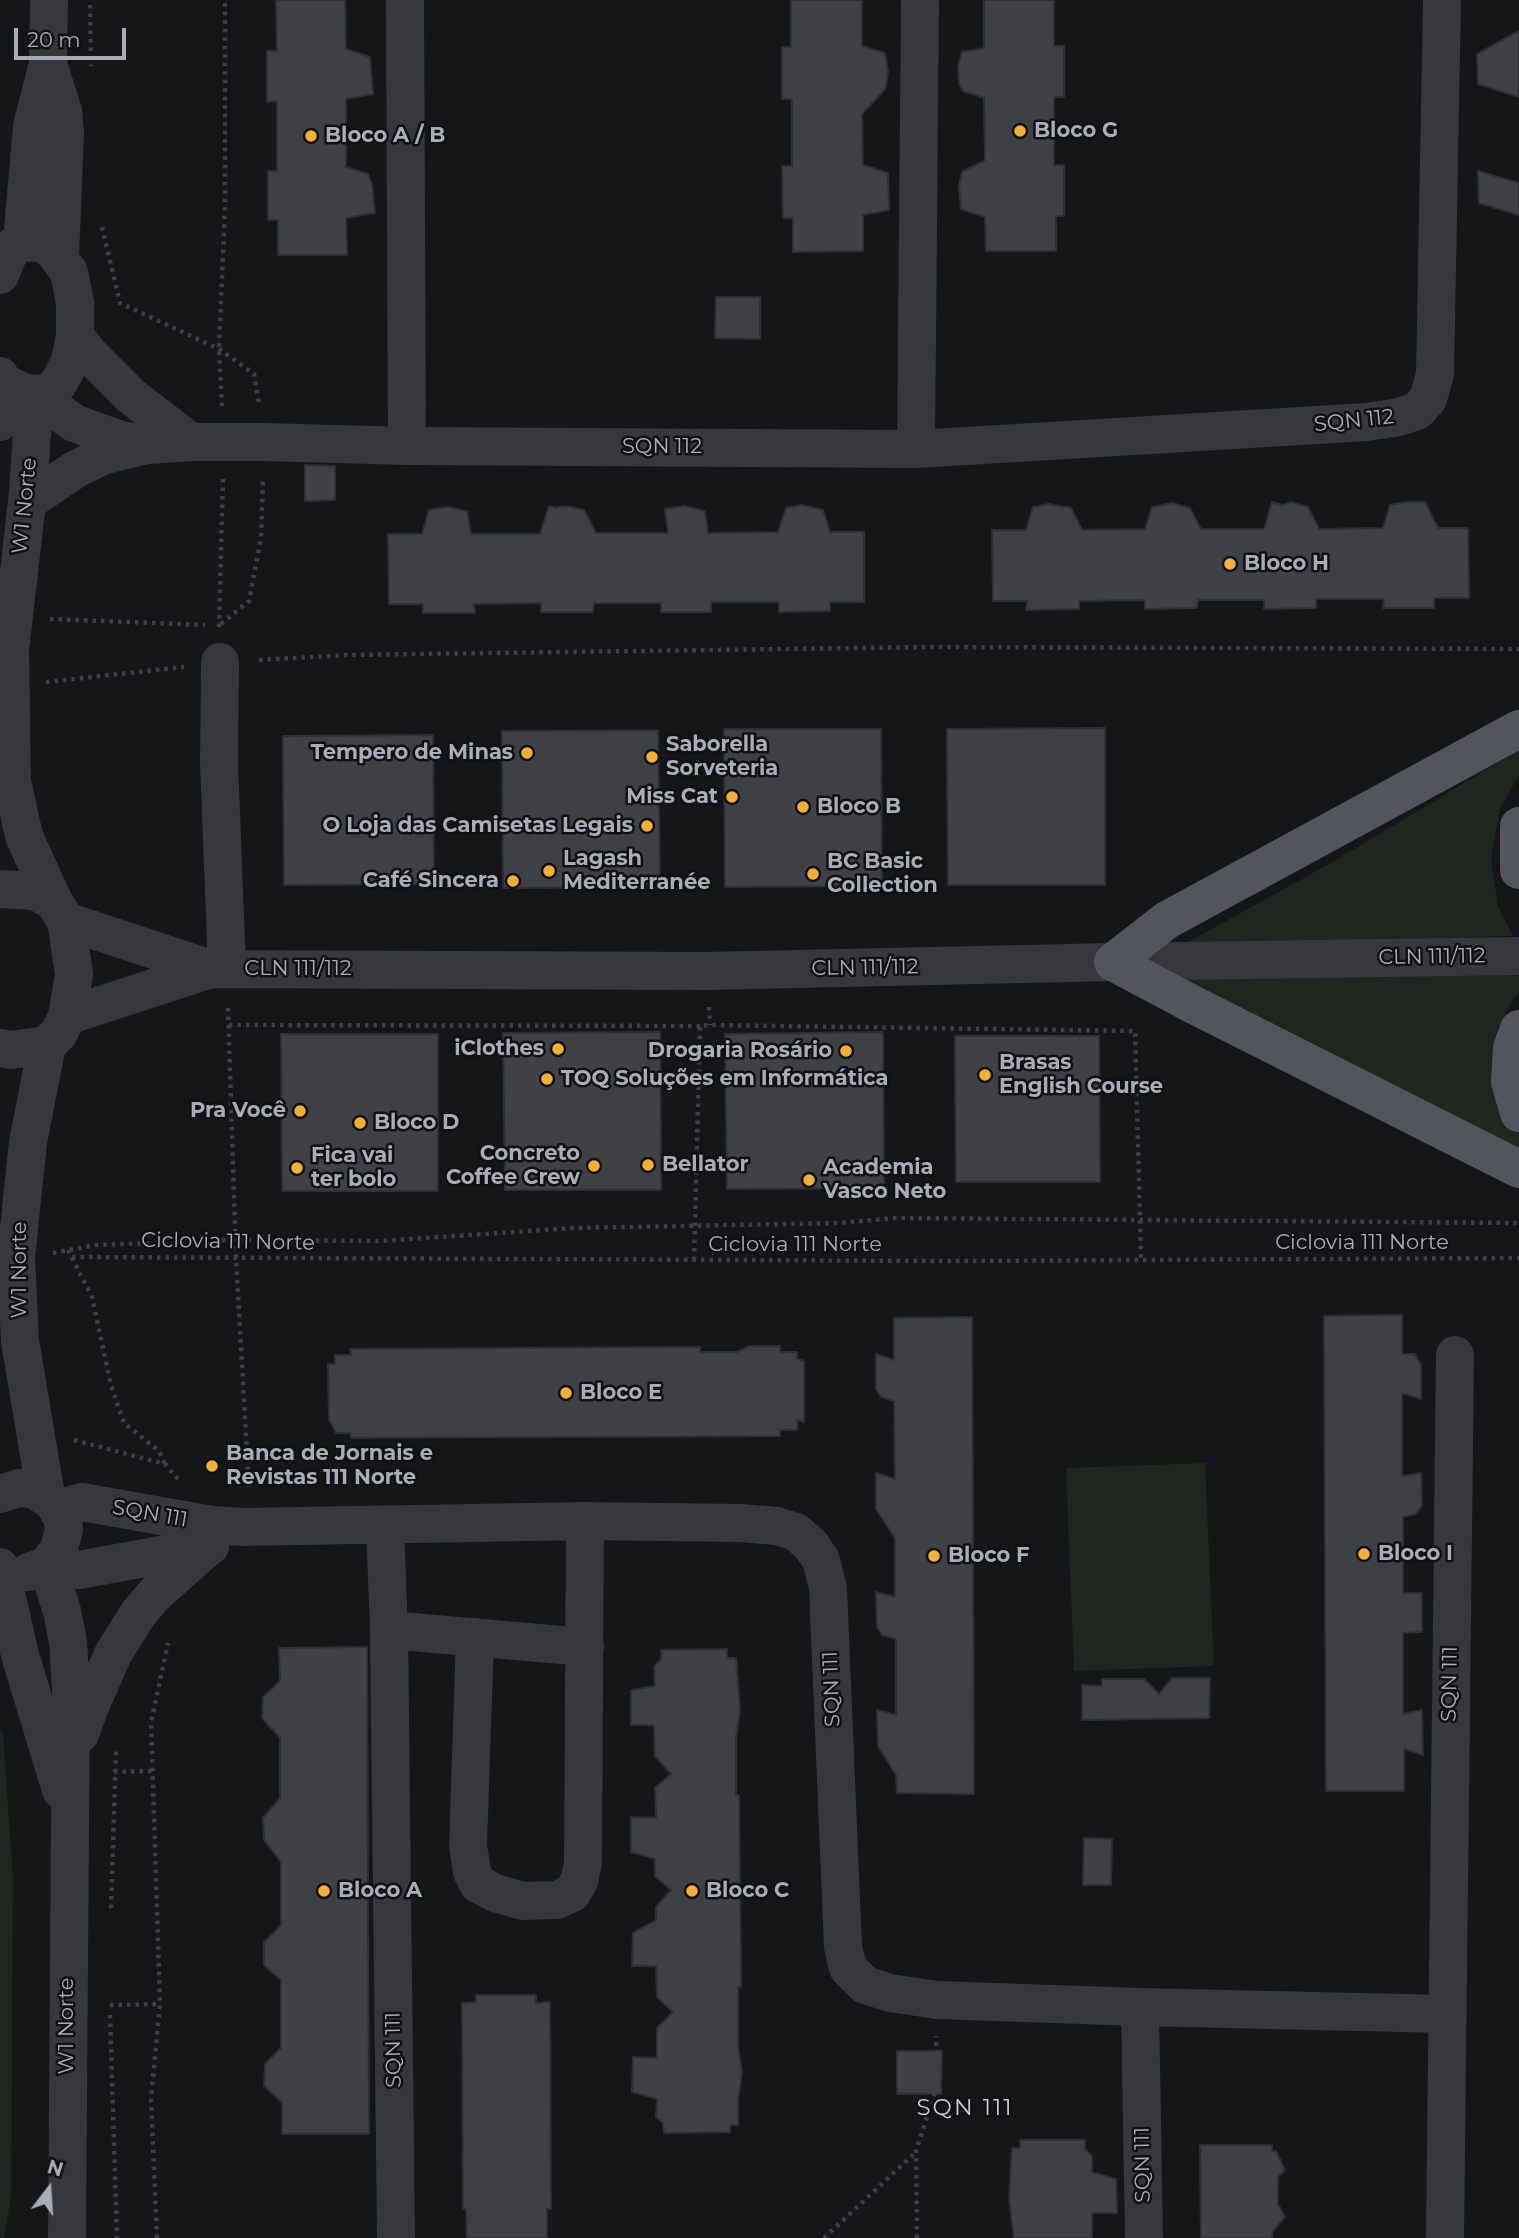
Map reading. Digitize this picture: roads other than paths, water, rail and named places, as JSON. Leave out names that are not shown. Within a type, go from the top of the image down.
[{"type":"main road","points":[[1519,729],[1167,920],[1113,962],[1519,1169]]},
{"type":"main road","points":[[1519,826],[1519,870]]},
{"type":"main road","points":[[1519,1029],[1512,1048],[1510,1082],[1519,1113]]},
{"type":"street","points":[[0,422],[20,387],[53,390],[70,361],[75,337],[75,303],[68,272],[60,257],[40,243],[8,250],[32,126],[48,64],[49,0]]},
{"type":"street","points":[[405,0],[407,446]]},
{"type":"street","points":[[916,449],[920,0]]},
{"type":"street","name":"SQN 112","points":[[20,387],[74,423],[121,440],[148,445],[207,442],[916,449],[1367,422],[1399,417],[1417,411],[1428,400],[1435,374],[1442,0]]},
{"type":"street","points":[[48,64],[63,111],[65,133],[60,257]]},
{"type":"street","points":[[0,155],[32,126]]},
{"type":"street","points":[[75,337],[148,411],[207,442]]},
{"type":"street","name":"W1 Norte","points":[[20,387],[27,502],[13,617],[10,685],[12,781],[24,836],[60,911],[74,974],[28,1142],[16,1257],[20,1341],[52,1502],[64,1530],[58,1551],[49,1562],[68,1642],[72,1760],[69,1815],[67,2238]]},
{"type":"street","points":[[27,502],[76,469],[105,455],[148,445]]},
{"type":"street","points":[[218,981],[220,663]]},
{"type":"street","name":"CLN 111/112","points":[[0,889],[36,891],[60,911],[218,981]]},
{"type":"street","name":"CLN 111/112","points":[[0,1048],[11,1050],[57,1031],[218,981],[1519,956]]},
{"type":"street","name":"SQN 111","points":[[1445,2238],[1455,1355]]},
{"type":"street","name":"SQN 111","points":[[0,1494],[19,1488],[34,1489],[52,1502],[82,1502],[212,1525],[242,1527],[585,1521],[740,1523],[777,1526],[796,1532],[811,1545],[821,1560],[828,1588],[843,1947],[848,1968],[865,1985],[890,1993],[937,2000],[1446,2014]]},
{"type":"street","points":[[475,1637],[468,1846],[472,1872],[478,1884],[495,1893],[523,1901],[557,1900],[572,1893],[579,1881],[583,1863],[585,1521]]},
{"type":"street","name":"SQN 111","points":[[385,1525],[389,1630],[396,2238]]},
{"type":"street","name":"SQN 111","points":[[49,1562],[79,1570],[208,1546],[242,1527]]},
{"type":"street","points":[[72,1760],[89,1709],[113,1654],[138,1614],[155,1594],[208,1546]]},
{"type":"street","points":[[0,1567],[11,1572],[24,1573],[49,1562]]},
{"type":"street","name":"W1 Norte","points":[[0,1567],[20,1655],[69,1815]]},
{"type":"street","points":[[389,1630],[585,1647]]},
{"type":"street","name":"SQN 111","points":[[1140,2007],[1144,2238]]},
{"type":"place","name":"Bloco G","points":[[1020,131]]},
{"type":"place","name":"Bloco A / B","points":[[311,136]]},
{"type":"place","name":"Bloco H","points":[[1230,564]]},
{"type":"place","name":"Tempero de Minas","points":[[527,753]]},
{"type":"place","name":"Saborella Sorveteria","points":[[652,757]]},
{"type":"place","name":"Miss Cat","points":[[732,797]]},
{"type":"place","name":"Bloco B","points":[[803,807]]},
{"type":"place","name":"O Loja das Camisetas Legais","points":[[647,826]]},
{"type":"place","name":"Lagash Mediterranée","points":[[549,871]]},
{"type":"place","name":"BC Basic Collection","points":[[813,874]]},
{"type":"place","name":"Café Sincera","points":[[513,881]]},
{"type":"place","name":"iClothes","points":[[558,1049]]},
{"type":"place","name":"Drogaria Rosário","points":[[846,1051]]},
{"type":"place","name":"Brasas English Course","points":[[985,1075]]},
{"type":"place","name":"TOQ Soluções em Informática","points":[[547,1079]]},
{"type":"place","name":"Pra Você","points":[[300,1111]]},
{"type":"place","name":"Bloco D","points":[[360,1123]]},
{"type":"place","name":"Bellator","points":[[648,1165]]},
{"type":"place","name":"Concreto Coffee Crew","points":[[594,1166]]},
{"type":"place","name":"Fica vai ter bolo","points":[[297,1168]]},
{"type":"place","name":"Academia Vasco Neto","points":[[809,1180]]},
{"type":"place","name":"Bloco E","points":[[566,1393]]},
{"type":"place","name":"Banca de Jornais e Revistas 111 Norte","points":[[212,1466]]},
{"type":"place","name":"Bloco I","points":[[1364,1554]]},
{"type":"place","name":"Bloco F","points":[[934,1556]]},
{"type":"place","name":"Bloco A","points":[[324,1891]]},
{"type":"place","name":"Bloco C","points":[[692,1891]]},
{"type":"district","name":"SQN 111","points":[[965,2108]]}]
